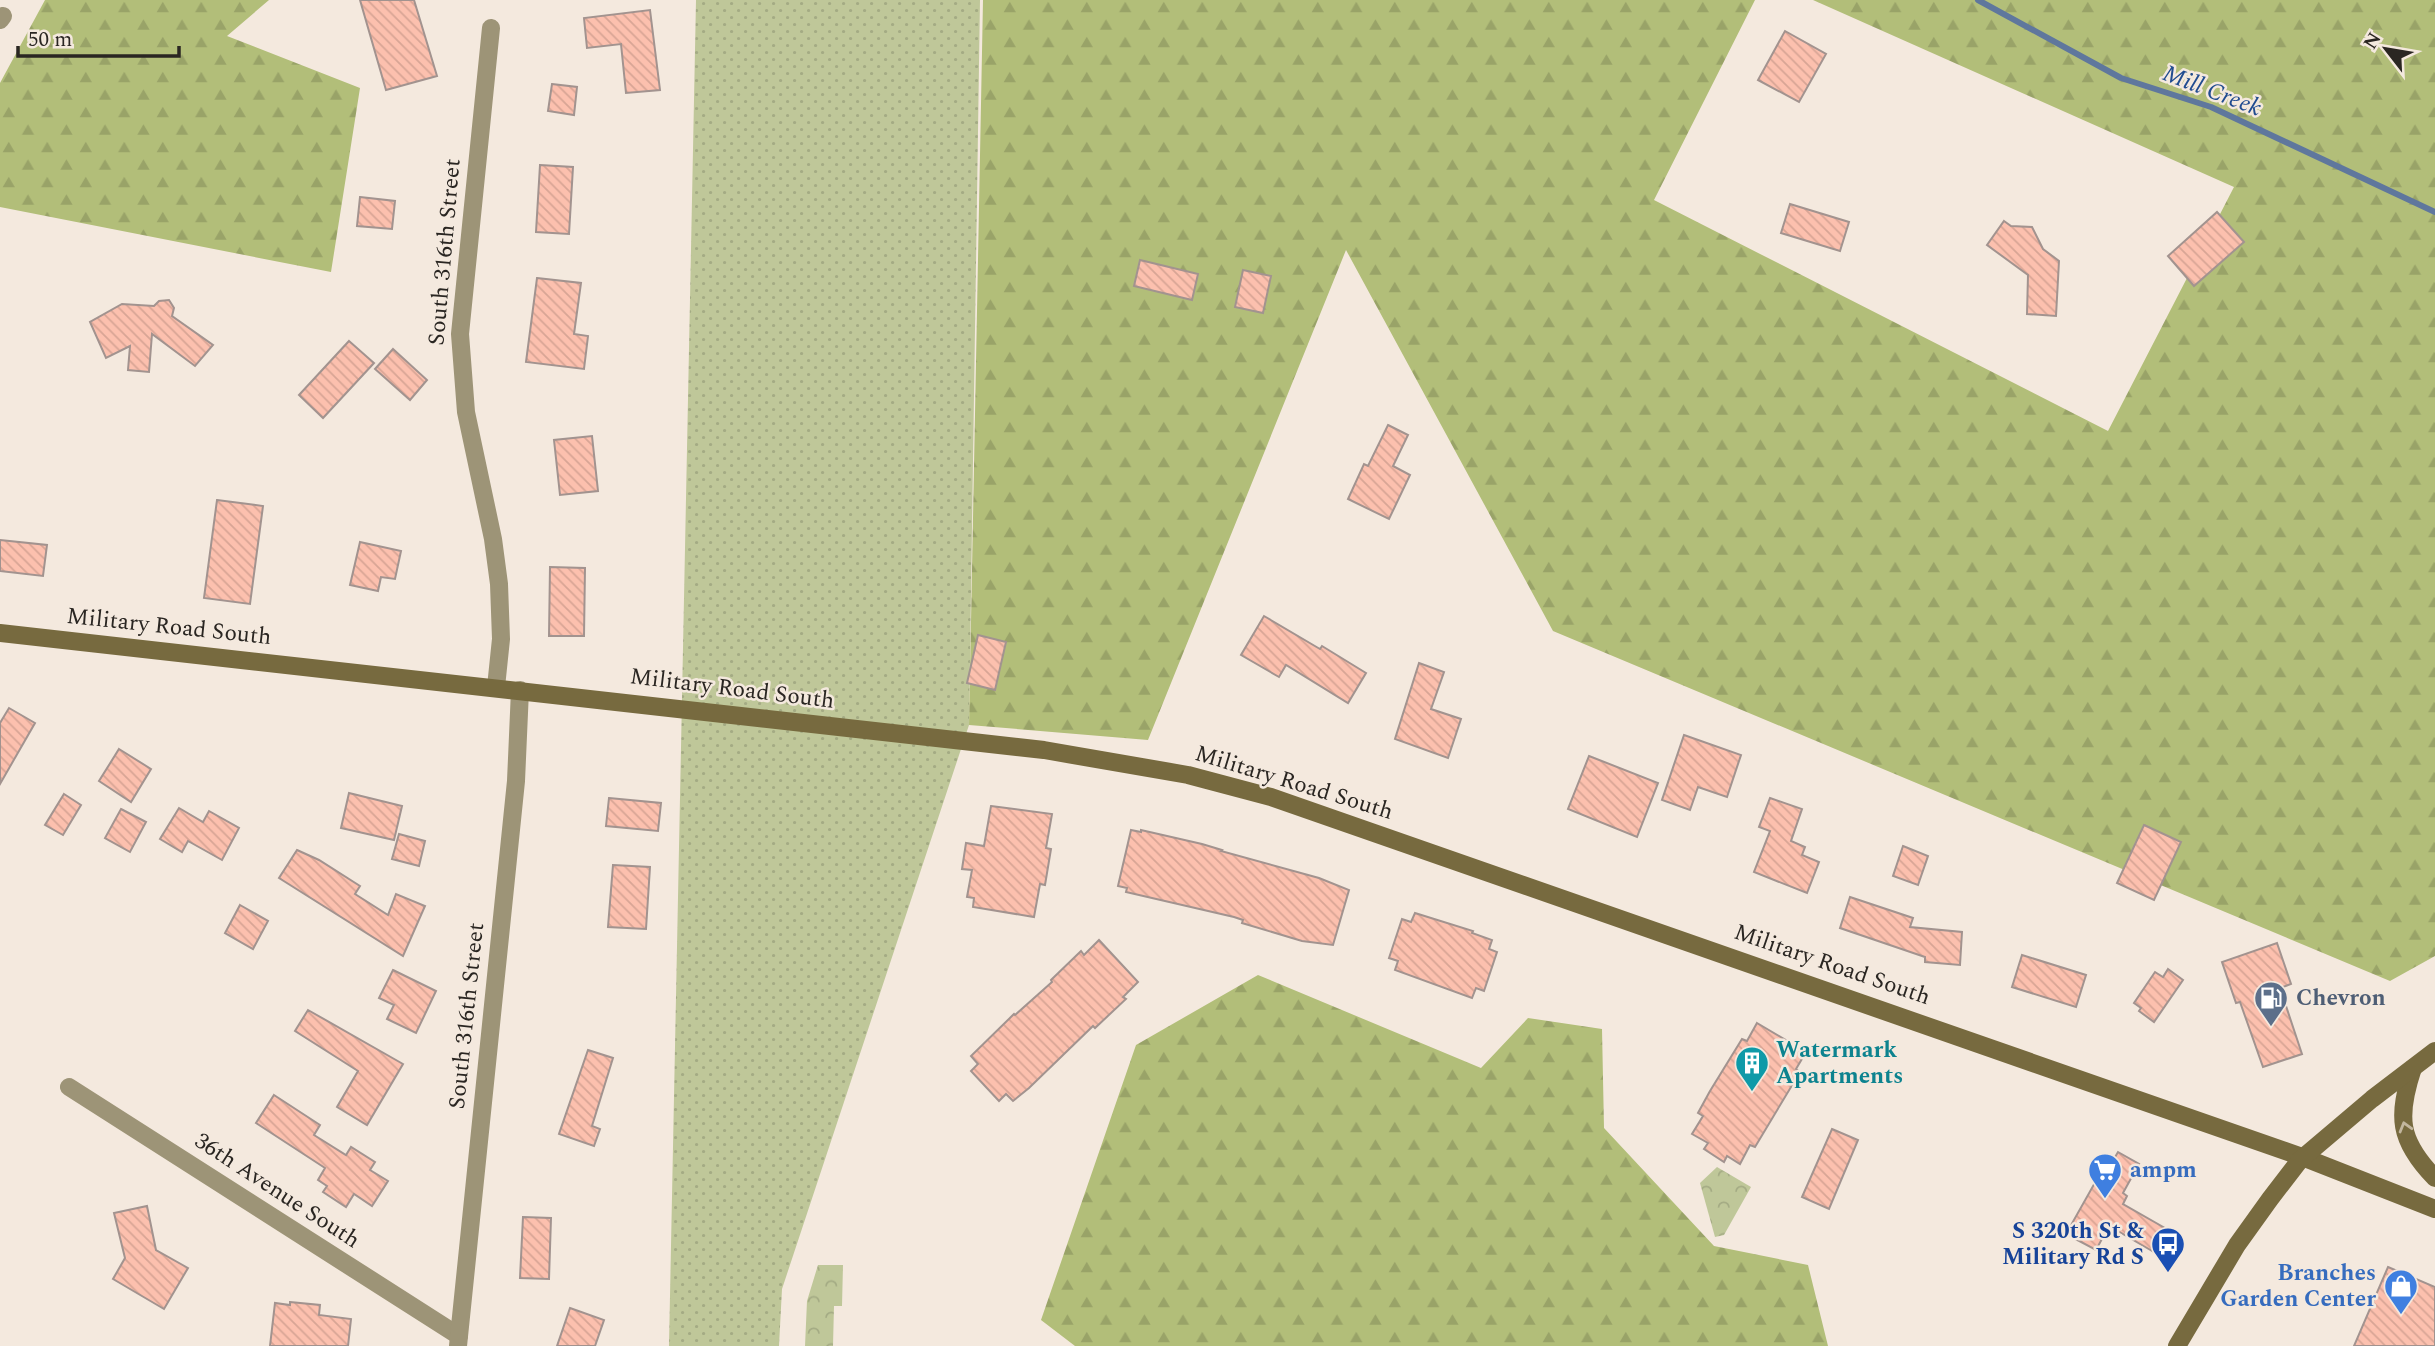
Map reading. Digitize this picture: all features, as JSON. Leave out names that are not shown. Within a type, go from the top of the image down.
[{"type":"main road","name":"Military Road South","points":[[0,633],[1044,750],[1180,773],[1231,785],[1502,876],[2305,1158],[2435,1209]]},
{"type":"main road","points":[[2177,1346],[2237,1244],[2305,1158],[2332,1133],[2435,1051]]},
{"type":"main road","points":[[2413,1068],[2403,1097],[2403,1127],[2414,1152],[2435,1178]]},
{"type":"street","name":"South 316th Street","points":[[491,28],[460,334],[460,362],[466,412],[493,539],[499,584],[501,639],[496,687]]},
{"type":"street","name":"South 316th Street","points":[[459,1341],[516,780],[520,690]]},
{"type":"street","name":"36th Avenue South","points":[[69,1087],[459,1341]]},
{"type":"green space","points":[[45,0],[269,0],[227,36],[360,88],[331,272],[0,207],[0,83]]},
{"type":"green space","points":[[696,0],[980,0],[969,725],[782,1289],[779,1346],[669,1346]]},
{"type":"green space","points":[[983,0],[1755,0],[1654,200],[2108,431],[2234,187],[1813,0],[2435,0],[2435,956],[2390,981],[1553,631],[1346,250],[1148,740],[969,725]]},
{"type":"green space","points":[[1258,975],[1481,1068],[1528,1018],[1602,1029],[1604,1128],[1714,1246],[1808,1265],[1828,1346],[1075,1346],[1041,1320],[1136,1045]]},
{"type":"green space","points":[[1717,1167],[1751,1187],[1724,1235],[1715,1237],[1700,1183]]},
{"type":"green space","points":[[818,1265],[843,1265],[842,1306],[834,1306],[833,1346],[805,1346],[807,1301]]},
{"type":"building","points":[[360,0],[414,0],[437,76],[386,90]]},
{"type":"building","points":[[650,10],[660,90],[626,93],[621,44],[587,48],[584,18]]},
{"type":"building","points":[[1785,31],[1826,54],[1799,102],[1758,80]]},
{"type":"building","points":[[552,84],[577,87],[574,115],[548,111]]},
{"type":"building","points":[[540,165],[573,167],[569,234],[536,232]]},
{"type":"building","points":[[360,197],[395,201],[392,229],[357,226]]},
{"type":"building","points":[[1790,204],[1849,222],[1840,251],[1781,233]]},
{"type":"building","points":[[2217,212],[2244,242],[2194,286],[2168,256]]},
{"type":"building","points":[[2004,221],[2011,226],[2032,227],[2043,249],[2059,261],[2056,316],[2027,314],[2028,275],[1987,245]]},
{"type":"building","points":[[1140,260],[1198,274],[1192,300],[1134,286]]},
{"type":"building","points":[[1243,270],[1271,276],[1263,313],[1235,307]]},
{"type":"building","points":[[537,278],[581,283],[574,334],[588,336],[584,369],[526,362]]},
{"type":"building","points":[[169,300],[174,308],[172,316],[213,345],[195,366],[152,334],[149,372],[128,370],[130,346],[106,358],[90,322],[122,304],[154,306],[159,301]]},
{"type":"building","points":[[349,341],[374,363],[323,418],[299,395]]},
{"type":"building","points":[[393,349],[427,380],[410,400],[375,369]]},
{"type":"building","points":[[1388,425],[1408,435],[1393,466],[1410,475],[1389,519],[1348,499],[1364,464],[1368,466]]},
{"type":"building","points":[[592,436],[598,491],[560,495],[554,440]]},
{"type":"building","points":[[217,500],[263,506],[250,604],[204,598]]},
{"type":"building","points":[[0,540],[47,545],[43,576],[0,571]]},
{"type":"building","points":[[360,542],[401,551],[395,579],[381,577],[378,591],[350,585]]},
{"type":"building","points":[[550,567],[585,568],[584,636],[549,636]]},
{"type":"building","points":[[1264,616],[1320,649],[1322,646],[1366,673],[1348,703],[1286,665],[1279,677],[1241,655]]},
{"type":"building","points":[[978,635],[1006,642],[995,690],[967,683]]},
{"type":"building","points":[[1419,663],[1444,672],[1431,709],[1461,719],[1448,758],[1395,739]]},
{"type":"building","points":[[9,708],[35,723],[0,784],[0,723]]},
{"type":"building","points":[[1684,735],[1741,755],[1727,797],[1698,787],[1690,810],[1662,800]]},
{"type":"building","points":[[119,749],[151,769],[131,802],[99,781]]},
{"type":"building","points":[[1589,756],[1658,783],[1637,837],[1568,809]]},
{"type":"building","points":[[349,793],[402,806],[394,840],[341,828]]},
{"type":"building","points":[[64,794],[81,805],[63,835],[45,825]]},
{"type":"building","points":[[609,798],[661,803],[658,831],[606,826]]},
{"type":"building","points":[[1770,798],[1802,809],[1791,841],[1805,847],[1802,855],[1819,862],[1807,893],[1754,872],[1770,831],[1759,827]]},
{"type":"building","points":[[991,806],[1052,814],[1046,848],[1051,849],[1045,885],[1040,884],[1034,917],[973,907],[974,898],[967,897],[972,870],[962,869],[966,843],[984,846]]},
{"type":"building","points":[[179,808],[203,822],[209,811],[239,828],[222,860],[188,841],[182,852],[160,839]]},
{"type":"building","points":[[121,809],[146,822],[130,852],[105,838]]},
{"type":"building","points":[[2144,825],[2181,842],[2154,900],[2117,883]]},
{"type":"building","points":[[1131,830],[1202,844],[1319,878],[1349,890],[1333,945],[1302,941],[1242,923],[1243,920],[1234,917],[1126,892],[1127,888],[1118,886]]},
{"type":"building","points":[[399,834],[425,841],[419,866],[392,859]]},
{"type":"building","points":[[1903,846],[1928,856],[1918,885],[1893,876]]},
{"type":"building","points":[[297,850],[319,860],[360,886],[355,894],[388,915],[396,894],[425,906],[403,956],[279,878]]},
{"type":"building","points":[[613,865],[650,867],[646,929],[608,927]]},
{"type":"building","points":[[1850,897],[1913,918],[1910,927],[1962,932],[1960,965],[1925,962],[1925,957],[1840,928]]},
{"type":"building","points":[[240,905],[268,921],[253,949],[225,933]]},
{"type":"building","points":[[1415,913],[1473,931],[1472,933],[1492,940],[1489,949],[1497,952],[1484,991],[1476,988],[1472,998],[1395,970],[1398,961],[1389,958],[1402,919],[1411,922]]},
{"type":"building","points":[[1099,940],[1138,982],[1123,997],[1126,999],[1095,1028],[1093,1026],[1029,1088],[1013,1101],[1006,1094],[999,1101],[971,1071],[978,1064],[971,1056],[1052,982],[1081,951],[1084,955]]},
{"type":"building","points":[[2277,943],[2291,984],[2280,988],[2302,1054],[2263,1067],[2240,1002],[2236,1003],[2222,962]]},
{"type":"building","points":[[2022,955],[2086,975],[2076,1007],[2012,987]]},
{"type":"building","points":[[2168,969],[2183,980],[2154,1022],[2139,1011],[2141,1008],[2134,1003],[2155,972],[2163,977]]},
{"type":"building","points":[[393,970],[436,991],[416,1033],[387,1019],[394,1005],[379,998]]},
{"type":"building","points":[[308,1010],[403,1064],[367,1125],[337,1107],[358,1071],[295,1031]]},
{"type":"building","name":"Watermark Apartments","points":[[1757,1023],[1806,1052],[1796,1069],[1800,1072],[1755,1147],[1750,1145],[1740,1164],[1727,1156],[1724,1162],[1704,1149],[1708,1143],[1692,1134],[1703,1116],[1698,1113],[1710,1091],[1742,1039],[1747,1041]]},
{"type":"building","points":[[588,1050],[613,1058],[592,1126],[600,1129],[594,1146],[559,1134]]},
{"type":"building","points":[[274,1095],[320,1125],[314,1135],[346,1155],[351,1147],[375,1162],[370,1170],[388,1181],[372,1206],[354,1194],[346,1207],[323,1192],[327,1186],[318,1180],[325,1168],[256,1123]]},
{"type":"building","points":[[1832,1129],[1858,1140],[1829,1209],[1802,1197]]},
{"type":"building","name":"ampm","points":[[2118,1152],[2139,1164],[2123,1193],[2127,1196],[2123,1204],[2172,1232],[2159,1255],[2109,1226],[2096,1250],[2066,1234],[2097,1179],[2101,1181]]},
{"type":"building","points":[[147,1206],[156,1250],[188,1268],[164,1309],[113,1279],[125,1258],[114,1213]]},
{"type":"building","points":[[523,1217],[551,1218],[549,1279],[520,1278]]},
{"type":"building","name":"Branches Garden Center","points":[[2388,1267],[2435,1287],[2435,1346],[2354,1346]]},
{"type":"building","points":[[290,1302],[320,1305],[319,1315],[351,1319],[348,1346],[270,1346],[275,1303],[290,1305]]},
{"type":"building","points":[[570,1308],[604,1320],[595,1346],[557,1346]]},
{"type":"waterway","name":"Mill Creek","points":[[1978,0],[2121,78],[2211,107],[2435,212]]},
{"type":"place","name":"Chevron","points":[[2271,1028]]},
{"type":"place","name":"Watermark Apartments","points":[[1752,1093]]},
{"type":"place","name":"ampm","points":[[2105,1200]]},
{"type":"place","name":"S 320th St & Military Rd S","points":[[2168,1274]]},
{"type":"place","name":"Branches Garden Center","points":[[2401,1316]]}]
